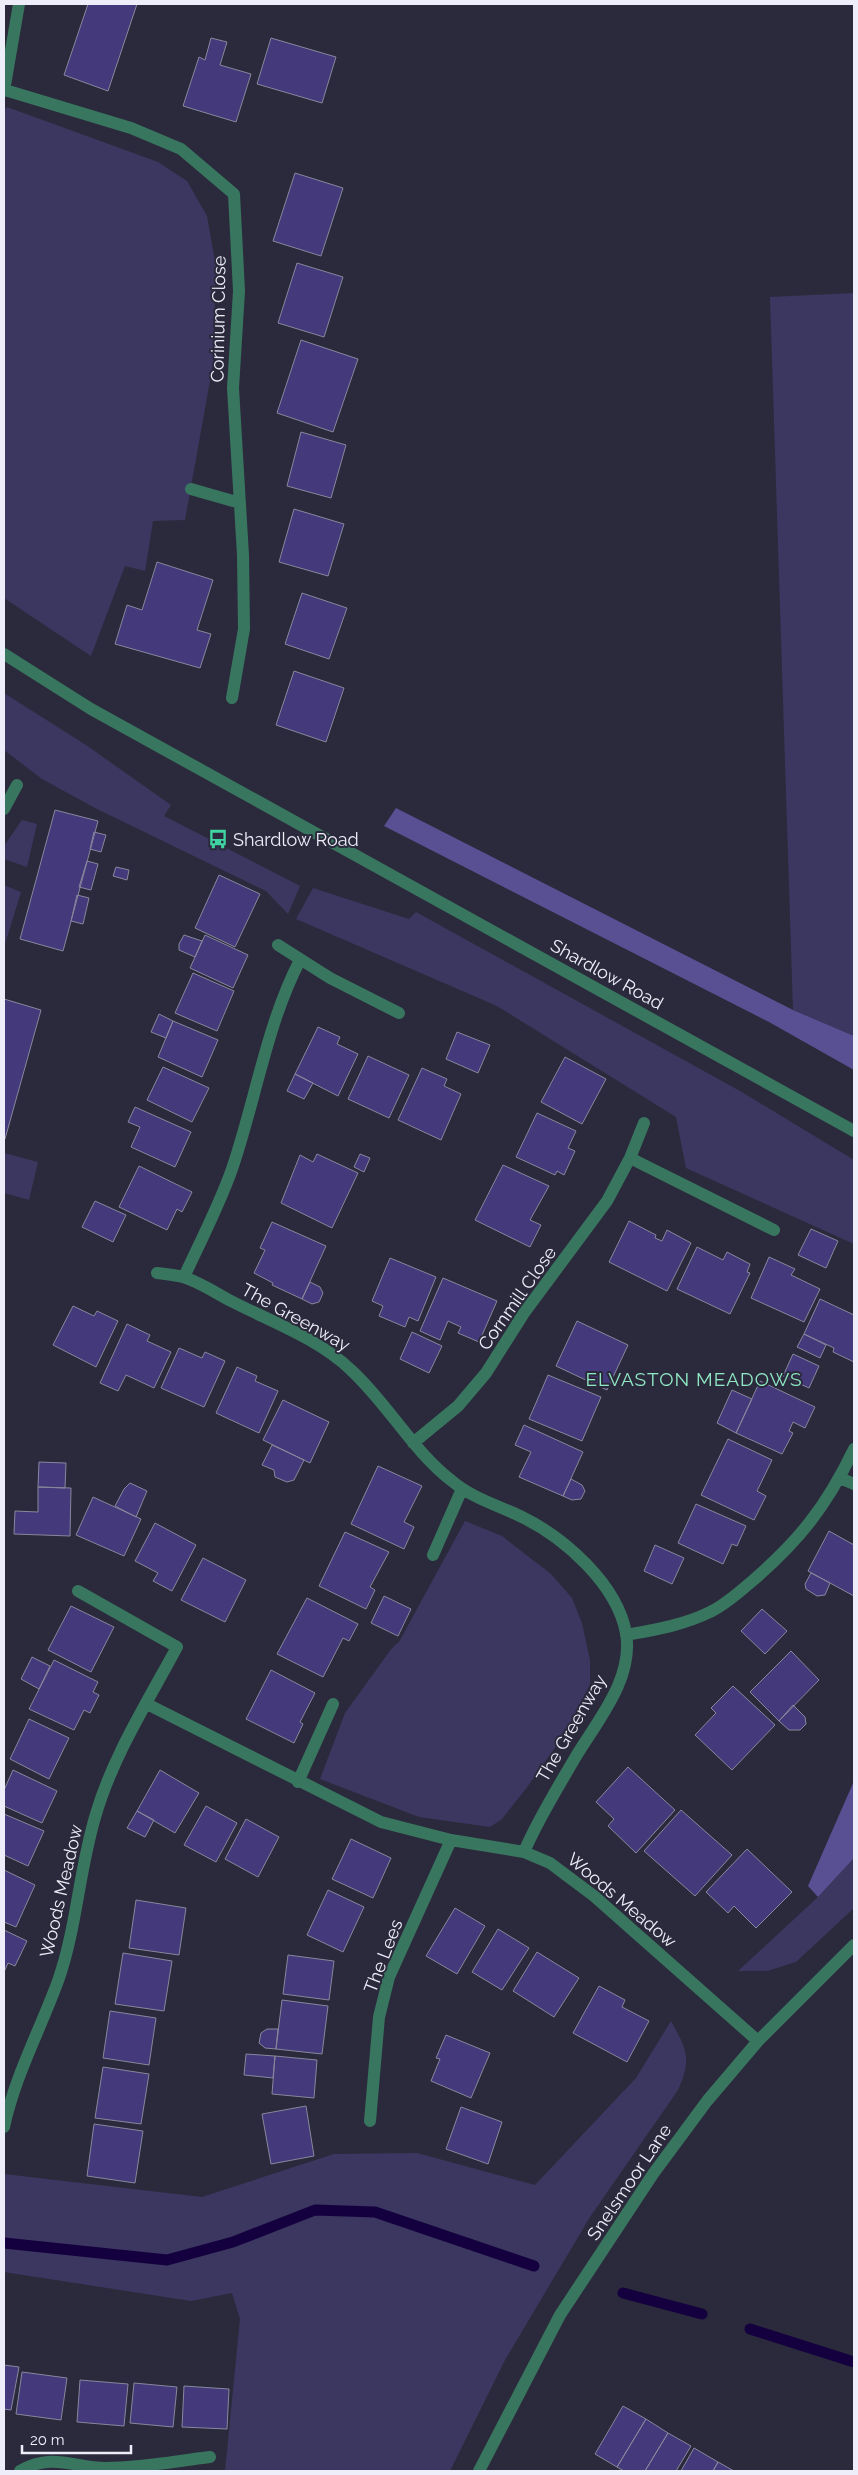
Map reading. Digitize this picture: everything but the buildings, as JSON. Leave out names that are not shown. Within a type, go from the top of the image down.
[{"type":"street","points":[[4,91],[19,4]]},
{"type":"street","name":"Corinium Close","points":[[4,91],[131,128],[181,149],[234,194],[239,291],[234,388],[244,629],[232,698]]},
{"type":"street","points":[[191,489],[240,503]]},
{"type":"street","name":"Shardlow Road","points":[[4,654],[91,709],[854,1131]]},
{"type":"street","points":[[4,809],[17,784]]},
{"type":"street","points":[[278,945],[330,978],[398,1013]]},
{"type":"street","points":[[184,1277],[232,1170],[264,1053],[287,986],[300,960]]},
{"type":"street","name":"Cornmill Close","points":[[413,1443],[458,1406],[486,1373],[524,1313],[607,1202],[630,1158],[644,1123]]},
{"type":"street","points":[[630,1158],[774,1230]]},
{"type":"street","name":"The Greenway","points":[[157,1273],[184,1277],[335,1356],[382,1403],[413,1443],[439,1471],[462,1490],[521,1516],[562,1540],[584,1562],[606,1589],[621,1616],[626,1635],[625,1659],[620,1680],[609,1706],[538,1820],[524,1852]]},
{"type":"street","points":[[626,1635],[692,1620],[712,1612],[728,1600],[774,1562],[799,1538],[840,1478],[854,1449]]},
{"type":"street","points":[[840,1478],[854,1484]]},
{"type":"street","points":[[433,1555],[462,1490]]},
{"type":"street","name":"Woods Meadow","points":[[4,2127],[14,2089],[58,1981],[72,1932],[96,1814],[111,1774],[177,1647],[78,1590]]},
{"type":"street","name":"Woods Meadow","points":[[147,1704],[298,1782],[381,1822],[450,1840],[524,1852],[550,1863],[586,1890],[758,2041]]},
{"type":"street","points":[[298,1782],[333,1704]]},
{"type":"street","name":"The Lees","points":[[370,2120],[379,2017],[389,1976],[450,1840]]},
{"type":"street","name":"Snelsmoor Lane","points":[[479,2471],[560,2315],[620,2228],[653,2174],[707,2101],[758,2041],[854,1945]]},
{"type":"street","points":[[20,2471],[44,2461],[70,2462],[105,2468],[210,2457]]},
{"type":"shaded area","points":[[7,107],[158,162],[187,181],[207,216],[216,267],[213,364],[185,520],[153,521],[145,571],[125,566],[91,656],[4,598],[4,110]]},
{"type":"shaded area","points":[[854,293],[854,1036],[793,1010],[770,297]]},
{"type":"shaded area","points":[[4,693],[86,745],[171,805],[164,816],[300,886],[288,914],[266,891],[95,808],[42,779],[4,750]]},
{"type":"shaded area","points":[[396,808],[793,1010],[854,1036],[854,1070],[769,1022],[384,826]]},
{"type":"shaded area","points":[[22,820],[37,824],[27,867],[4,859],[4,846]]},
{"type":"shaded area","points":[[4,885],[21,892],[5,944],[4,944]]},
{"type":"shaded area","points":[[313,888],[409,919],[416,912],[740,1091],[854,1160],[854,1244],[686,1168],[676,1117],[497,1006],[296,919]]},
{"type":"shaded area","points":[[4,1153],[38,1162],[29,1200],[4,1193]]},
{"type":"shaded area","points":[[465,1521],[502,1536],[551,1574],[572,1598],[582,1623],[590,1660],[590,1684],[566,1732],[502,1819],[490,1827],[419,1817],[320,1779],[345,1713],[392,1648],[399,1642]]},
{"type":"shaded area","points":[[854,1781],[854,1858],[818,1897],[808,1886]]},
{"type":"shaded area","points":[[854,1858],[854,1908],[796,1962],[767,1971],[738,1971],[818,1897]]},
{"type":"shaded area","points":[[671,2021],[686,2055],[685,2070],[678,2090],[590,2217],[505,2360],[450,2471],[225,2471],[240,2319],[232,2293],[191,2301],[4,2272],[4,2174],[202,2197],[334,2154],[417,2153],[535,2185],[636,2078]]},
{"type":"waterway","points":[[4,2243],[167,2260],[233,2242],[315,2210],[375,2212],[534,2266]]},
{"type":"waterway","points":[[623,2293],[702,2314]]},
{"type":"waterway","points":[[750,2329],[854,2362]]},
{"type":"place","name":"Shardlow Road","points":[[218,839]]},
{"type":"district","name":"ELVASTON MEADOWS","points":[[694,1379]]}]
